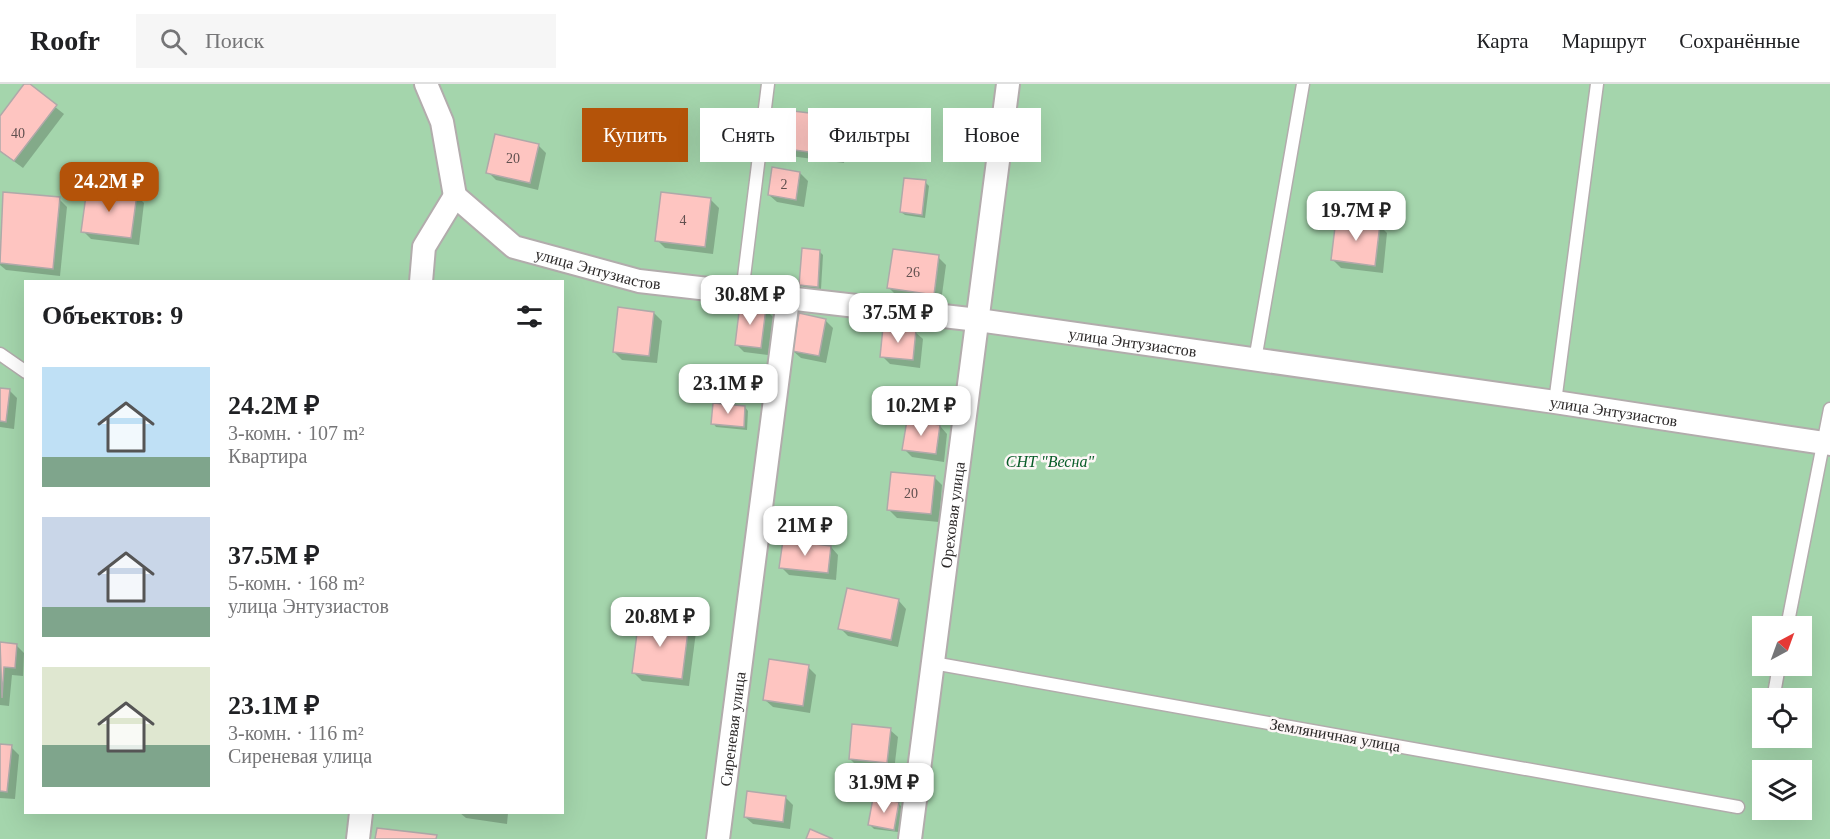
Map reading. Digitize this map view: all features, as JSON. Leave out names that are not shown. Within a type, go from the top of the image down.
[{"type":"street","points":[[421,280],[424,247],[455,196],[442,122],[426,84]]},
{"type":"street","name":"Ореховая улица","points":[[910,839],[1008,84]]},
{"type":"street","name":"улица Энтузиастов","points":[[455,196],[514,247],[639,281],[978,321],[1555,402],[1827,443]]},
{"type":"street","name":"Сиреневая улица","points":[[718,839],[788,299]]},
{"type":"street","points":[[358,839],[362,814]]},
{"type":"lane","points":[[742,293],[768,84]]},
{"type":"lane","points":[[1255,360],[1303,84]]},
{"type":"lane","points":[[1555,402],[1597,84]]},
{"type":"lane","points":[[0,354],[24,371]]},
{"type":"lane","points":[[1789,616],[1827,443],[1830,409]]},
{"type":"lane","name":"Земляничная улица","points":[[933,663],[1738,807]]},
{"type":"green space","name":"СНТ \"Весна\"","points":[[0,84],[1830,84],[1830,839],[0,839]]},
{"type":"building","points":[[24,84],[30,84],[57,105],[14,161],[0,151],[0,116]]},
{"type":"building","points":[[796,111],[808,113],[808,152],[796,150]]},
{"type":"building","points":[[495,134],[539,144],[530,183],[486,173]]},
{"type":"building","points":[[772,167],[800,172],[796,200],[768,195]]},
{"type":"building","points":[[904,178],[926,180],[922,215],[900,212]]},
{"type":"building","points":[[87,188],[137,194],[131,238],[81,232]]},
{"type":"building","points":[[3,192],[60,197],[53,269],[0,263]]},
{"type":"building","points":[[661,192],[711,198],[705,247],[655,241]]},
{"type":"building","points":[[1336,219],[1380,224],[1375,266],[1331,260]]},
{"type":"building","points":[[802,248],[820,250],[818,287],[799,285]]},
{"type":"building","points":[[893,249],[939,255],[934,295],[887,288]]},
{"type":"building","points":[[740,304],[766,308],[761,348],[735,345]]},
{"type":"building","points":[[618,307],[654,312],[649,356],[613,352]]},
{"type":"building","points":[[799,313],[826,319],[819,356],[792,351]]},
{"type":"building","points":[[883,327],[916,330],[913,360],[880,357]]},
{"type":"building","points":[[0,388],[10,389],[6,422],[0,421]]},
{"type":"building","points":[[713,403],[745,406],[744,427],[711,424]]},
{"type":"building","points":[[907,420],[940,425],[936,454],[902,450]]},
{"type":"building","points":[[891,472],[935,476],[931,514],[887,510]]},
{"type":"building","points":[[783,540],[831,546],[828,573],[779,568]]},
{"type":"building","points":[[847,588],[899,599],[891,640],[838,629]]},
{"type":"building","points":[[639,617],[689,623],[682,679],[632,673]]},
{"type":"building","points":[[0,642],[17,644],[15,668],[4,667],[2,698]]},
{"type":"building","points":[[769,659],[809,665],[803,706],[763,700]]},
{"type":"building","points":[[852,724],[891,728],[887,763],[849,759]]},
{"type":"building","points":[[0,744],[12,745],[7,792],[0,791]]},
{"type":"building","points":[[747,791],[786,796],[783,822],[744,817]]},
{"type":"building","points":[[873,798],[899,802],[894,830],[868,825]]},
{"type":"building","points":[[377,828],[437,835],[436,839],[375,839]]},
{"type":"building","points":[[810,829],[833,839],[806,839]]}]
